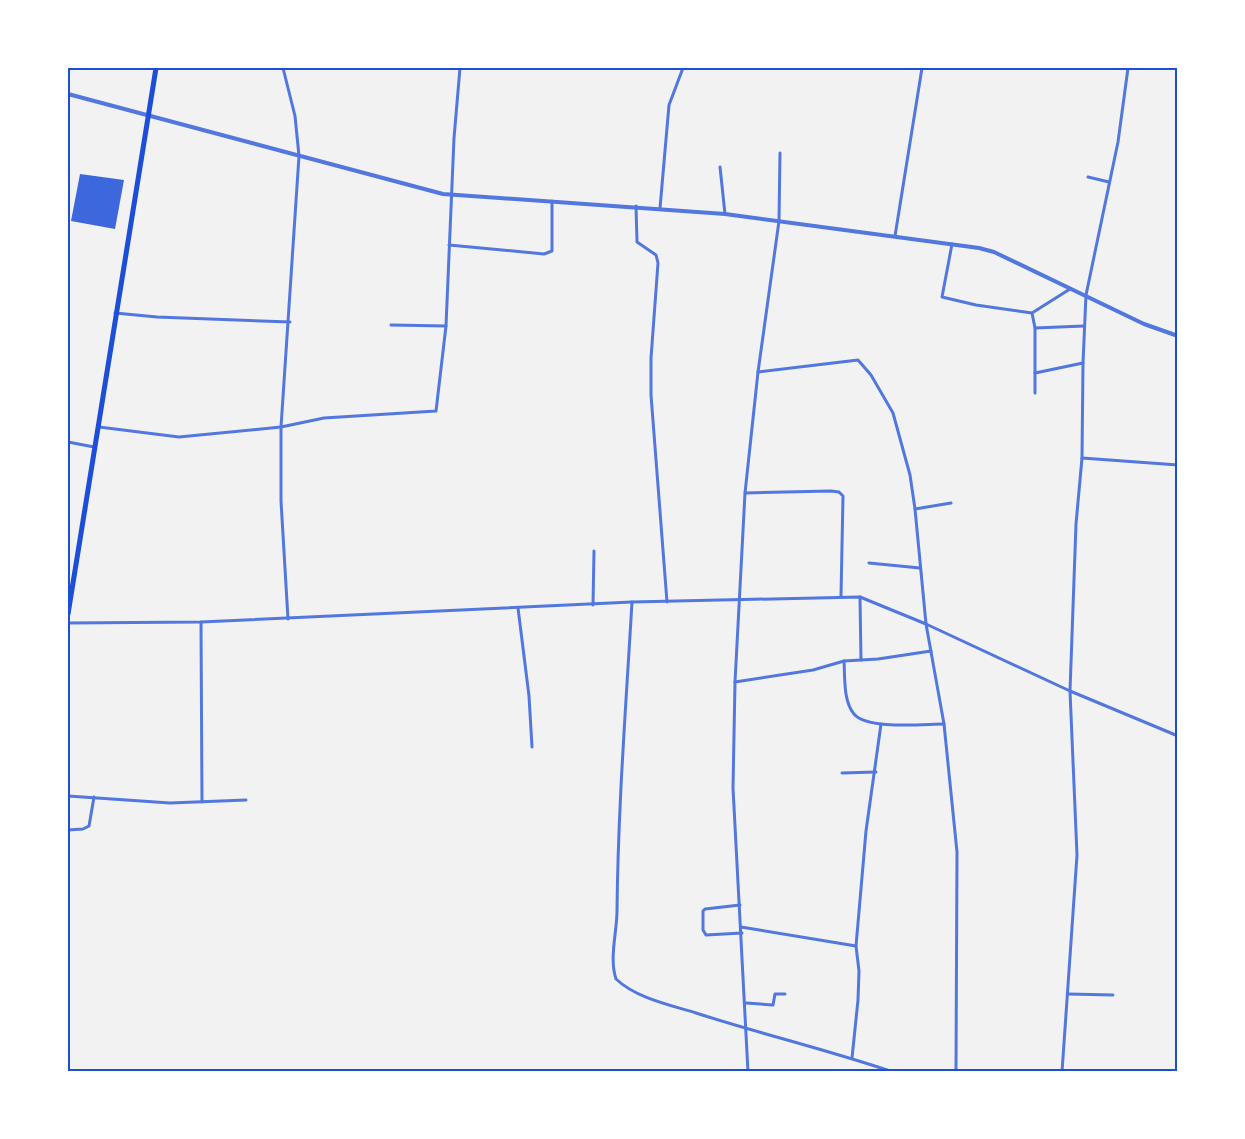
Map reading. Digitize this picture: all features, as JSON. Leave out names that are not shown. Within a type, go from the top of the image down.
[{"type":"highway","points":[[68,614],[146,116],[156,68]]},
{"type":"street","points":[[283,68],[295,116],[300,156],[282,427],[281,502],[288,619]]},
{"type":"street","points":[[98,427],[179,437],[282,427],[324,418],[436,411],[446,326],[456,102],[460,68]]},
{"type":"street","points":[[660,208],[669,105],[683,68]]},
{"type":"street","points":[[894,236],[922,68]]},
{"type":"street","points":[[1062,1072],[1077,855],[1070,690],[1076,524],[1082,458],[1082,363],[1086,295],[1118,142],[1128,68]]},
{"type":"street","points":[[68,94],[452,195],[636,206],[725,214],[952,243],[994,252],[1148,326],[1178,336]]},
{"type":"street","points":[[748,1072],[741,905],[733,781],[736,682],[745,492],[758,372],[779,222],[780,153]]},
{"type":"street","points":[[720,167],[725,214]]},
{"type":"street","points":[[1088,177],[1109,182]]},
{"type":"street","points":[[449,245],[544,254],[552,251],[552,201]]},
{"type":"street","points":[[636,206],[637,242],[656,256],[658,262],[651,358],[651,395],[667,602]]},
{"type":"street","points":[[952,243],[942,297],[976,305],[1032,313],[1070,289]]},
{"type":"street","points":[[115,313],[157,317],[290,322]]},
{"type":"street","points":[[1032,313],[1035,328],[1035,393]]},
{"type":"street","points":[[391,325],[446,326]]},
{"type":"street","points":[[1035,328],[1084,326]]},
{"type":"street","points":[[758,372],[858,360],[864,365],[896,420],[910,474],[915,509],[926,624],[944,724],[957,852],[956,1072]]},
{"type":"street","points":[[1035,373],[1082,363]]},
{"type":"street","points":[[68,442],[94,447]]},
{"type":"street","points":[[1082,458],[1178,465]]},
{"type":"street","points":[[745,492],[830,491],[839,492],[843,496],[841,596]]},
{"type":"street","points":[[915,509],[951,503]]},
{"type":"street","points":[[593,605],[594,551]]},
{"type":"street","points":[[869,563],[920,568]]},
{"type":"street","points":[[68,623],[201,622],[632,602],[860,597],[926,624],[1070,690],[1178,736]]},
{"type":"street","points":[[860,597],[861,660]]},
{"type":"street","points":[[632,602],[619,810],[614,972],[620,983],[654,999],[746,1029],[852,1058],[893,1072]]},
{"type":"street","points":[[518,608],[529,696],[532,747]]},
{"type":"street","points":[[201,622],[202,802]]},
{"type":"street","points":[[736,682],[813,670],[844,661],[931,651]]},
{"type":"street","points":[[844,661],[848,702],[854,714],[863,720],[881,724],[944,724]]},
{"type":"street","points":[[852,1058],[858,1000],[859,971],[856,946],[866,831],[876,772],[881,724]]},
{"type":"street","points":[[842,773],[876,772]]},
{"type":"street","points":[[68,796],[170,803],[246,800]]},
{"type":"street","points":[[68,830],[84,829],[89,826],[94,797]]},
{"type":"street","points":[[741,905],[705,908],[703,913],[703,930],[706,935],[742,933]]},
{"type":"street","points":[[742,927],[856,946]]},
{"type":"street","points":[[746,1003],[773,1005],[776,994],[785,994]]},
{"type":"street","points":[[1068,994],[1113,995]]},
{"type":"building","points":[[80,174],[124,180],[115,229],[71,221]]}]
